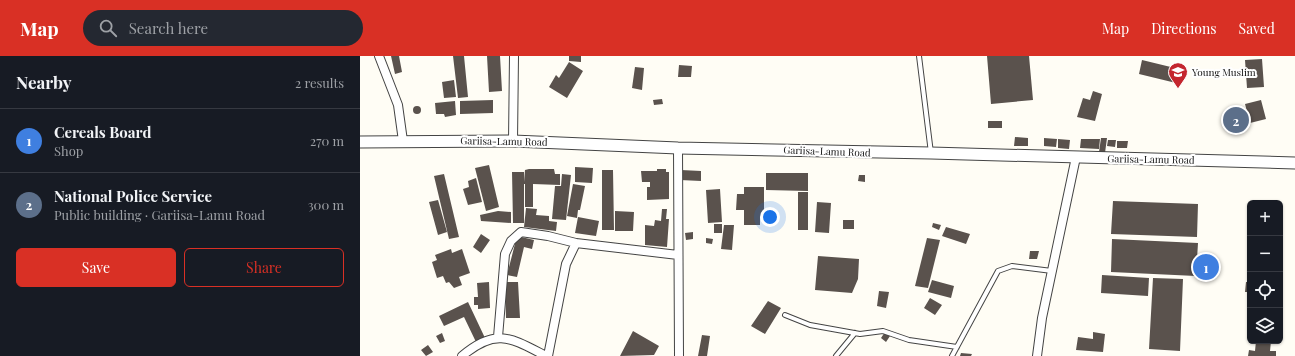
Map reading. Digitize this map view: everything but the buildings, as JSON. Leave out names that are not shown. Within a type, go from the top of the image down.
[{"type":"street","points":[[379,56],[398,106],[403,141]]},
{"type":"street","points":[[513,140],[514,56]]},
{"type":"street","name":"Gariisa-Lamu Road","points":[[360,142],[513,140],[678,148],[1295,163]]},
{"type":"street","points":[[678,148],[680,202],[678,255],[679,356]]},
{"type":"street","points":[[1037,356],[1052,271],[1076,157]]},
{"type":"street","points":[[498,337],[505,254],[510,241],[521,232],[548,236],[576,243],[678,255]]},
{"type":"street","points":[[462,356],[472,348],[498,337],[506,337],[546,356],[566,264],[576,243]]},
{"type":"lane","points":[[919,56],[931,153]]},
{"type":"lane","points":[[952,356],[998,271],[1012,266],[1052,271]]},
{"type":"lane","points":[[785,315],[810,325],[855,333],[883,331],[908,340],[957,347]]},
{"type":"lane","points":[[836,356],[855,333]]},
{"type":"place","name":"Young Muslim","points":[[1178,89]]},
{"type":"place","name":"National Police Service","points":[[1236,120]]},
{"type":"place","name":"Cereals Board","points":[[1206,267]]}]
